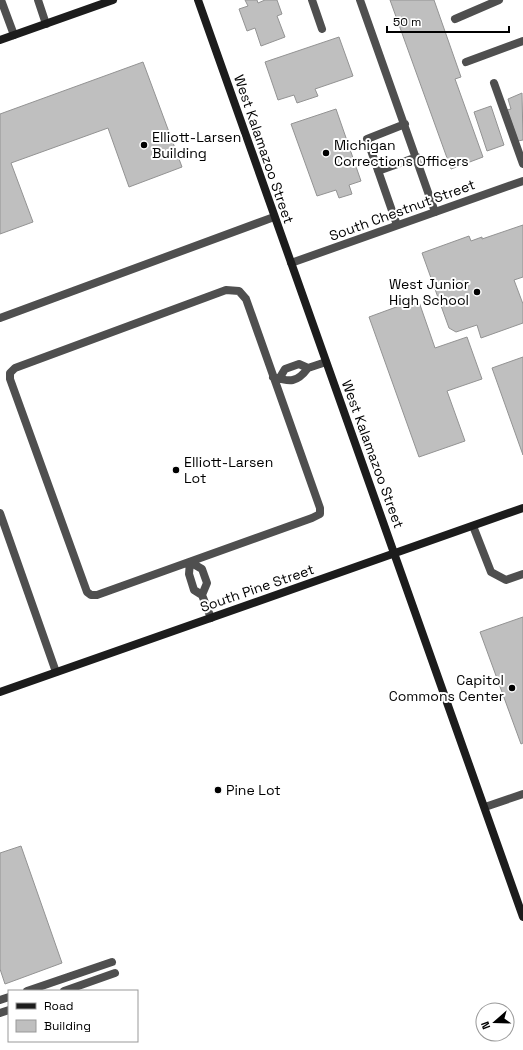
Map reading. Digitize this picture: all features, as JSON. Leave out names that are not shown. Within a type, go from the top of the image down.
[{"type":"street","points":[[1,0],[14,35]]},
{"type":"street","points":[[38,0],[46,24]]},
{"type":"street","points":[[0,40],[113,0]]},
{"type":"street","name":"West Kalamazoo Street","points":[[198,0],[523,917]]},
{"type":"street","points":[[312,0],[322,29]]},
{"type":"street","points":[[360,0],[435,212]]},
{"type":"street","points":[[455,19],[500,0]]},
{"type":"street","points":[[466,62],[523,41]]},
{"type":"street","points":[[494,83],[523,164]]},
{"type":"street","points":[[397,226],[367,139],[405,124]]},
{"type":"street","points":[[378,171],[416,157]]},
{"type":"street","name":"South Chestnut Street","points":[[291,263],[523,181]]},
{"type":"street","points":[[0,318],[274,217]]},
{"type":"street","points":[[226,290],[239,291],[246,299],[276,378],[320,508],[320,514],[190,562],[97,595],[91,595],[87,592],[10,379],[10,373],[15,368],[226,290]]},
{"type":"street","points":[[276,378],[290,381],[302,376],[308,368],[326,362]]},
{"type":"street","points":[[276,378],[285,369],[299,364],[308,368]]},
{"type":"street","name":"South Pine Street","points":[[0,692],[523,508]]},
{"type":"street","points":[[0,513],[56,672]]},
{"type":"street","points":[[473,526],[490,572],[506,580],[523,574]]},
{"type":"street","points":[[190,562],[202,569],[207,583],[202,595]]},
{"type":"street","points":[[190,562],[188,574],[194,590],[202,595],[211,618]]},
{"type":"street","points":[[485,807],[523,794]]},
{"type":"street","points":[[31,990],[112,962]]},
{"type":"street","points":[[67,990],[115,973]]},
{"type":"building","points":[[245,0],[257,0],[258,3],[265,0],[277,0],[282,14],[277,16],[285,37],[261,46],[255,28],[247,31],[239,9],[248,6]]},
{"type":"building","points":[[390,0],[434,0],[461,77],[455,79],[483,157],[451,169]]},
{"type":"building","points":[[339,37],[353,76],[315,89],[318,96],[297,103],[294,95],[278,100],[265,62]]},
{"type":"building","name":"Elliott-Larsen Building","points":[[143,62],[182,167],[129,187],[108,128],[11,163],[33,222],[0,234],[0,114]]},
{"type":"building","points":[[522,93],[523,140],[518,141],[507,110],[511,109],[508,99]]},
{"type":"building","points":[[491,106],[504,145],[487,151],[474,112]]},
{"type":"building","name":"Michigan Corrections Officers","points":[[336,109],[361,181],[349,185],[352,194],[339,198],[336,190],[317,196],[291,124]]},
{"type":"building","name":"West Junior High School","points":[[523,225],[523,277],[514,280],[523,304],[523,323],[481,338],[477,325],[456,332],[449,328],[422,253],[469,236],[471,241],[482,237],[482,239]]},
{"type":"building","points":[[418,299],[435,348],[467,337],[482,379],[447,391],[465,441],[419,457],[369,317]]},
{"type":"building","points":[[523,357],[523,455],[492,368]]},
{"type":"building","name":"Capitol Commons Center","points":[[523,617],[523,743],[521,744],[480,632]]},
{"type":"building","points":[[21,846],[62,963],[5,984],[0,969],[0,853]]},
{"type":"place","name":"Elliott-Larsen Building","points":[[144,145]]},
{"type":"place","name":"Michigan Corrections Officers","points":[[326,153]]},
{"type":"place","name":"West Junior High School","points":[[477,292]]},
{"type":"place","name":"Elliott-Larsen Lot","points":[[176,470]]},
{"type":"place","name":"Capitol Commons Center","points":[[512,688]]},
{"type":"place","name":"Pine Lot","points":[[218,790]]}]
